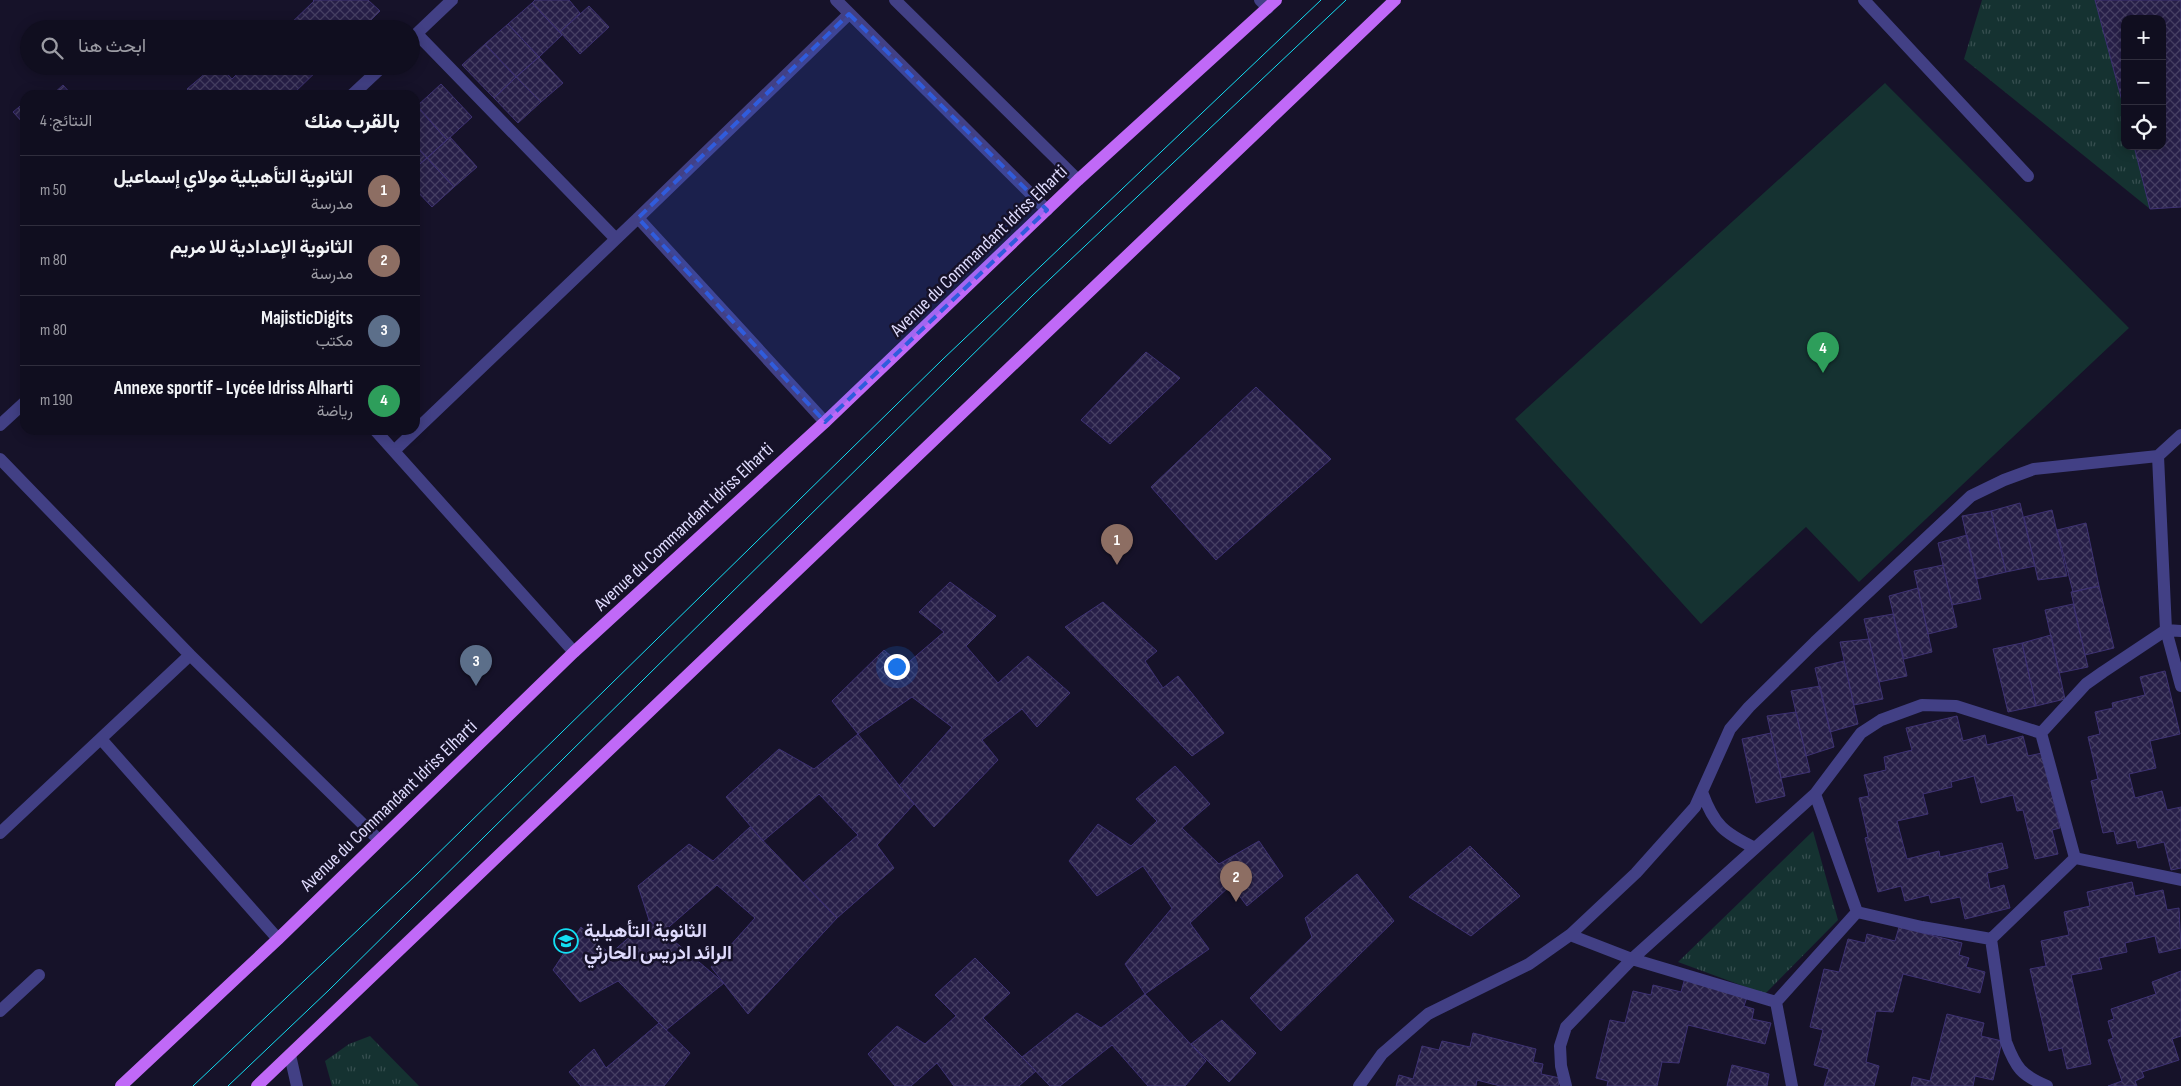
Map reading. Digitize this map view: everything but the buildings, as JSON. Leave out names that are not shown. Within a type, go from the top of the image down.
[{"type":"main road","points":[[257,1086],[1394,0]]},
{"type":"main road","name":"Avenue du Commandant Idriss Elharti","points":[[120,1086],[278,938],[574,652],[825,422],[1078,180],[1268,3]]},
{"type":"street","points":[[420,30],[452,0]]},
{"type":"street","points":[[836,0],[1047,210]]},
{"type":"street","points":[[895,0],[1078,180]]},
{"type":"street","points":[[1864,0],[2028,176]]},
{"type":"street","points":[[420,425],[849,14]]},
{"type":"street","points":[[420,42],[616,239]]},
{"type":"street","points":[[357,90],[373,75]]},
{"type":"street","points":[[638,218],[825,422]]},
{"type":"street","points":[[0,425],[20,407]]},
{"type":"street","points":[[380,435],[574,652]]},
{"type":"street","points":[[394,450],[410,435]]},
{"type":"street","points":[[1359,1086],[1382,1054],[1428,1014],[1529,964],[1570,935],[1636,873],[1695,807],[1730,729],[1749,707],[1970,496],[2004,480],[2034,470],[2158,456],[2181,435]]},
{"type":"street","points":[[2158,456],[2166,630],[2181,686]]},
{"type":"street","points":[[0,459],[190,655],[379,840]]},
{"type":"street","points":[[2041,732],[2086,684],[2166,630],[2181,632]]},
{"type":"street","points":[[0,833],[190,655]]},
{"type":"street","points":[[1566,1086],[1561,1066],[1560,1046],[1566,1027],[1632,959],[1815,794],[1862,734],[1881,720],[1922,705],[1956,706],[2041,732]]},
{"type":"street","points":[[2041,732],[2075,858]]},
{"type":"street","points":[[101,740],[278,938]]},
{"type":"street","points":[[1702,792],[1710,813],[1718,826],[1732,837],[1755,848]]},
{"type":"street","points":[[1815,794],[1857,912]]},
{"type":"street","points":[[2075,858],[2181,880]]},
{"type":"street","points":[[1991,939],[2075,858]]},
{"type":"street","points":[[1857,912],[1922,927],[1991,939]]},
{"type":"street","points":[[1776,1002],[1857,912]]},
{"type":"street","points":[[1570,935],[1632,959],[1776,1002]]},
{"type":"street","points":[[1991,939],[2006,1042],[2011,1056],[2021,1072],[2047,1086]]},
{"type":"street","points":[[0,1011],[40,975]]},
{"type":"street","points":[[1776,1002],[1792,1086]]},
{"type":"street","points":[[290,1055],[297,1086]]},
{"type":"highlighted area","points":[[849,14],[1047,210],[825,422],[638,218]]},
{"type":"green space","points":[[1982,0],[2100,0],[2121,87],[2121,150],[2136,150],[2150,209],[1964,59]]},
{"type":"green space","points":[[1885,83],[2129,328],[1859,582],[1806,527],[1701,624],[1515,419]]},
{"type":"green space","points":[[1813,831],[1838,920],[1765,994],[1678,962]]},
{"type":"green space","points":[[370,1036],[419,1086],[332,1086],[325,1061],[349,1044]]},
{"type":"tram line","points":[[193,1086],[417,874],[942,360],[1321,0]]},
{"type":"tram line","points":[[228,1086],[329,990],[1033,295],[1346,0]]},
{"type":"place","name":"Annexe sportif - Lycée Idriss Alharti","points":[[1823,373]]},
{"type":"place","name":"الثانوية التأهيلية مولاي إسماعيل","points":[[1117,565]]},
{"type":"place","name":"MajisticDigits","points":[[476,686]]},
{"type":"place","name":"الثانوية الإعدادية للا مريم","points":[[1236,902]]},
{"type":"place","name":"الثانوية التأهيلية الرائد ادريس الحارثي","points":[[566,941]]}]
